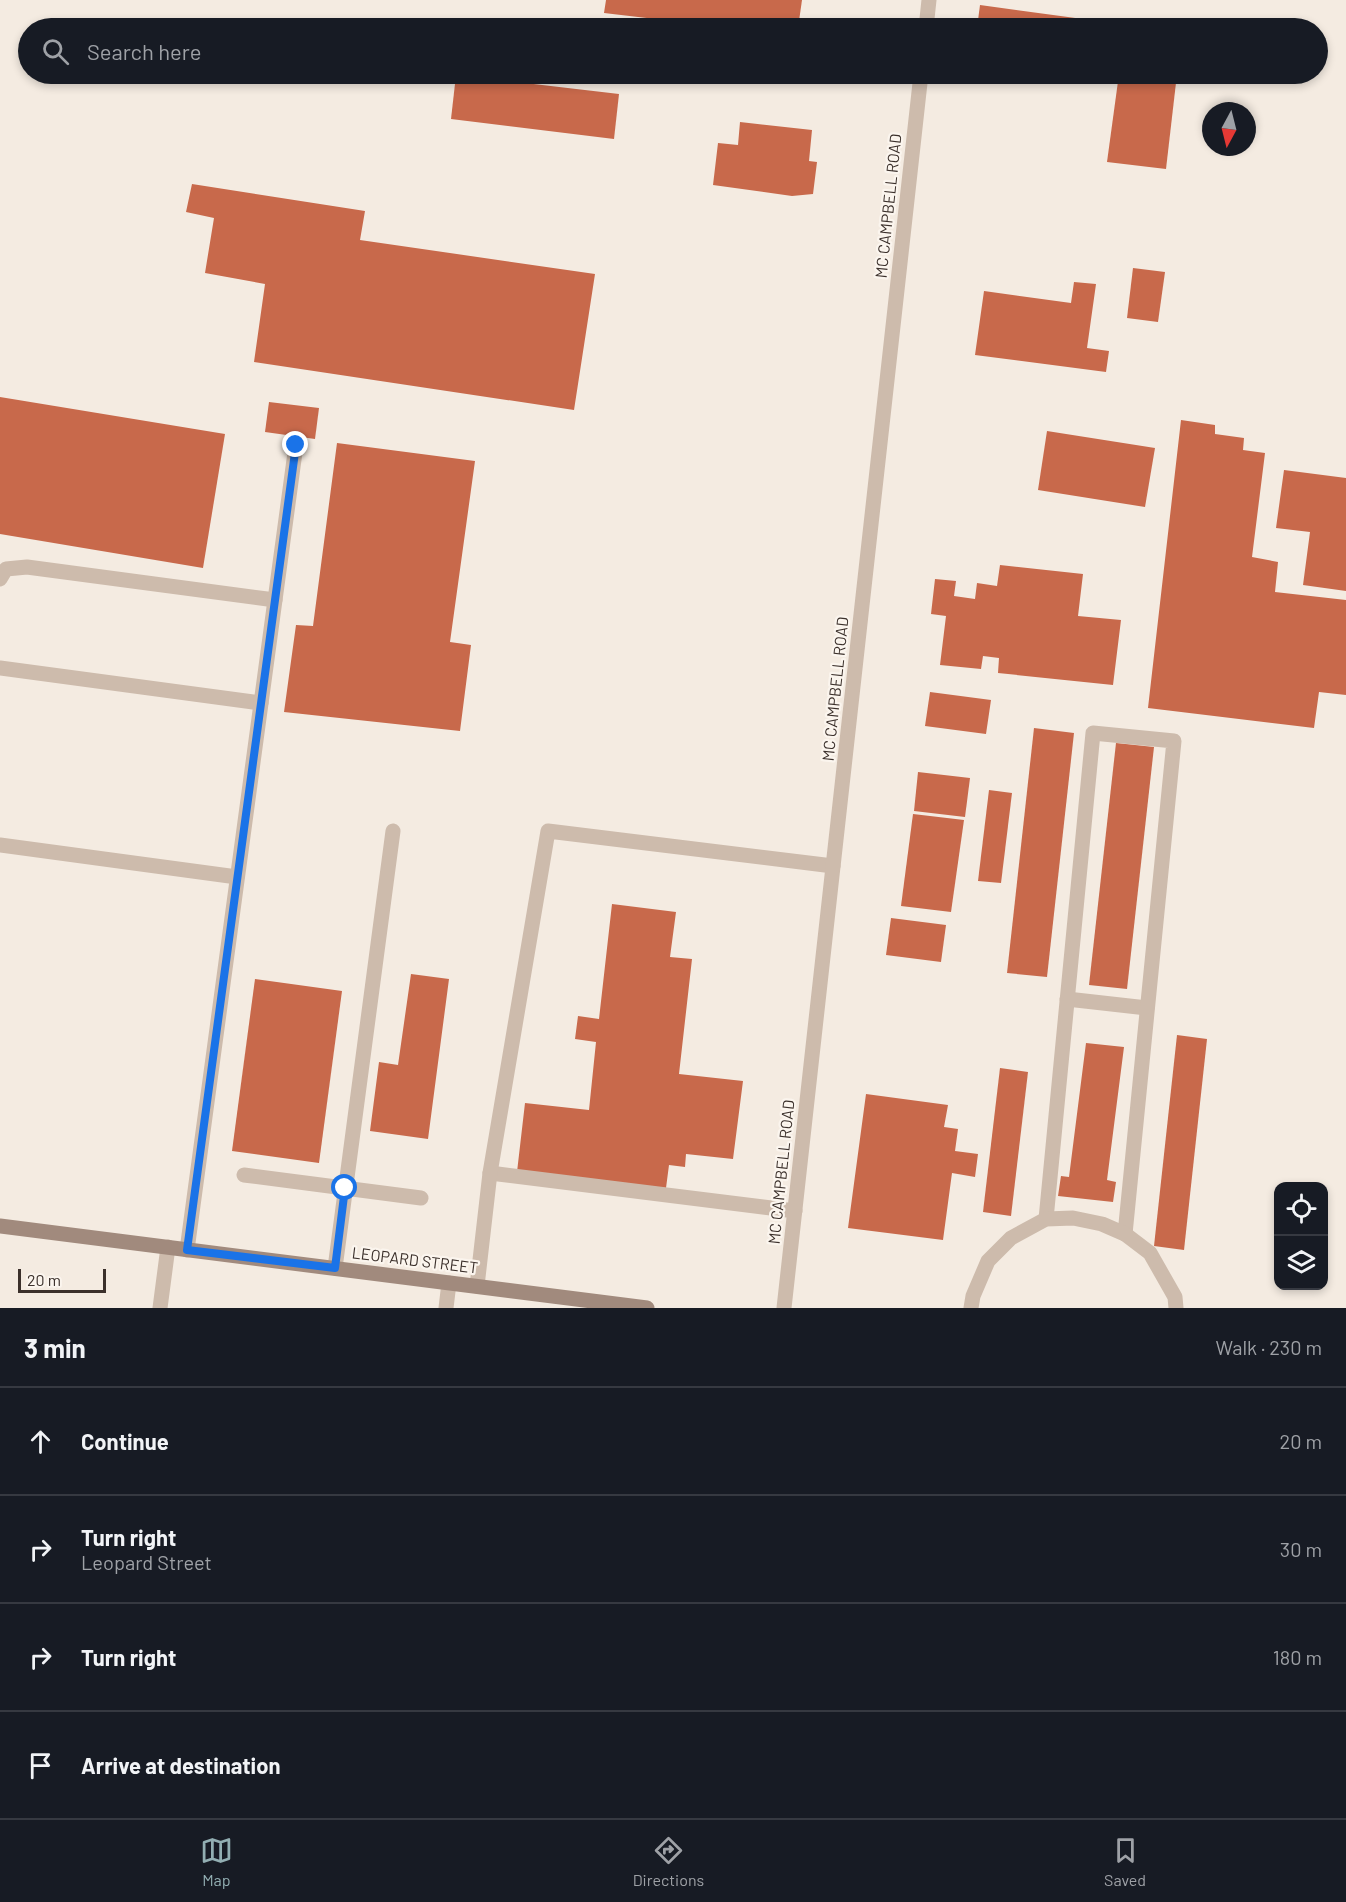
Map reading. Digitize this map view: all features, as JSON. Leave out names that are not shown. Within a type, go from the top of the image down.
[{"type":"main road","name":"LEOPARD STREET","points":[[0,1226],[477,1286],[593,1305],[647,1308]]},
{"type":"street","points":[[927,18],[929,0]]},
{"type":"street","name":"MC CAMPBELL ROAD","points":[[784,1308],[920,84]]},
{"type":"street","points":[[187,1250],[296,445]]},
{"type":"street","points":[[0,579],[6,568],[27,567],[275,600]]},
{"type":"street","points":[[0,668],[261,703]]},
{"type":"street","points":[[1046,1219],[1093,733],[1174,741],[1125,1234]]},
{"type":"street","points":[[335,1268],[393,831]]},
{"type":"street","points":[[477,1286],[490,1173],[548,831],[833,866]]},
{"type":"street","points":[[0,845],[237,877]]},
{"type":"street","points":[[1067,999],[1148,1008]]},
{"type":"street","points":[[490,1173],[795,1211]]},
{"type":"street","points":[[244,1175],[421,1198]]},
{"type":"street","points":[[971,1308],[973,1296],[988,1261],[1011,1238],[1046,1219],[1073,1218],[1102,1224],[1125,1234],[1150,1253],[1175,1298],[1176,1308]]},
{"type":"street","points":[[160,1308],[168,1248]]},
{"type":"street","points":[[447,1308],[449,1283]]},
{"type":"building","points":[[606,0],[802,0],[799,18],[647,18],[604,13]]},
{"type":"building","points":[[980,5],[1076,18],[978,18]]},
{"type":"building","points":[[455,84],[533,84],[619,94],[614,139],[451,119]]},
{"type":"building","points":[[1118,84],[1176,84],[1166,169],[1107,162]]},
{"type":"building","points":[[740,122],[812,130],[809,161],[817,162],[813,194],[792,196],[713,185],[718,143],[738,145]]},
{"type":"building","points":[[192,184],[365,211],[360,240],[595,274],[574,410],[254,362],[265,284],[205,273],[214,218],[186,212]]},
{"type":"building","points":[[1133,268],[1165,272],[1158,322],[1127,318]]},
{"type":"building","points":[[1074,282],[1096,284],[1087,348],[1109,351],[1106,372],[975,355],[984,291],[1071,303]]},
{"type":"building","points":[[0,397],[225,434],[203,568],[0,534]]},
{"type":"building","points":[[269,402],[319,408],[315,439],[265,432]]},
{"type":"building","points":[[1181,420],[1215,425],[1215,434],[1244,438],[1243,450],[1265,453],[1252,557],[1278,562],[1275,592],[1346,600],[1346,695],[1319,692],[1314,728],[1148,708]]},
{"type":"building","points":[[1047,431],[1155,448],[1145,507],[1038,490]]},
{"type":"building","points":[[337,443],[475,461],[450,642],[471,645],[460,731],[284,712],[296,625],[313,626]]},
{"type":"building","points":[[1284,470],[1346,478],[1346,591],[1303,585],[1310,532],[1276,528]]},
{"type":"building","points":[[1000,565],[1083,574],[1078,616],[1121,620],[1113,685],[998,673],[999,658],[983,656],[981,669],[940,665],[946,616],[931,614],[935,579],[956,581],[954,596],[975,599],[977,583],[997,586]]},
{"type":"building","points":[[930,692],[991,700],[986,734],[925,726]]},
{"type":"building","points":[[1034,728],[1074,733],[1047,977],[1007,973]]},
{"type":"building","points":[[1116,743],[1154,747],[1127,989],[1089,985]]},
{"type":"building","points":[[918,772],[970,778],[965,817],[914,811]]},
{"type":"building","points":[[989,790],[1012,793],[1001,883],[978,881]]},
{"type":"building","points":[[913,814],[964,820],[951,912],[901,906]]},
{"type":"building","points":[[612,904],[676,912],[670,957],[692,959],[679,1074],[743,1081],[733,1159],[686,1154],[685,1167],[669,1165],[666,1188],[517,1172],[525,1103],[589,1110],[596,1042],[575,1039],[578,1016],[599,1019]]},
{"type":"building","points":[[891,918],[946,925],[941,962],[886,955]]},
{"type":"building","points":[[411,974],[449,979],[428,1139],[370,1131],[379,1062],[398,1065]]},
{"type":"building","points":[[255,979],[342,991],[319,1163],[232,1151]]},
{"type":"building","points":[[1177,1035],[1207,1039],[1184,1250],[1154,1246]]},
{"type":"building","points":[[1086,1043],[1124,1047],[1107,1180],[1116,1182],[1113,1202],[1058,1196],[1061,1176],[1069,1177]]},
{"type":"building","points":[[1000,1068],[1028,1072],[1011,1216],[983,1212]]},
{"type":"building","points":[[866,1094],[948,1105],[944,1127],[958,1129],[955,1151],[978,1154],[975,1177],[952,1173],[943,1240],[848,1228]]},
{"type":"route","points":[[296,445],[187,1250],[335,1268],[345,1188]]}]
